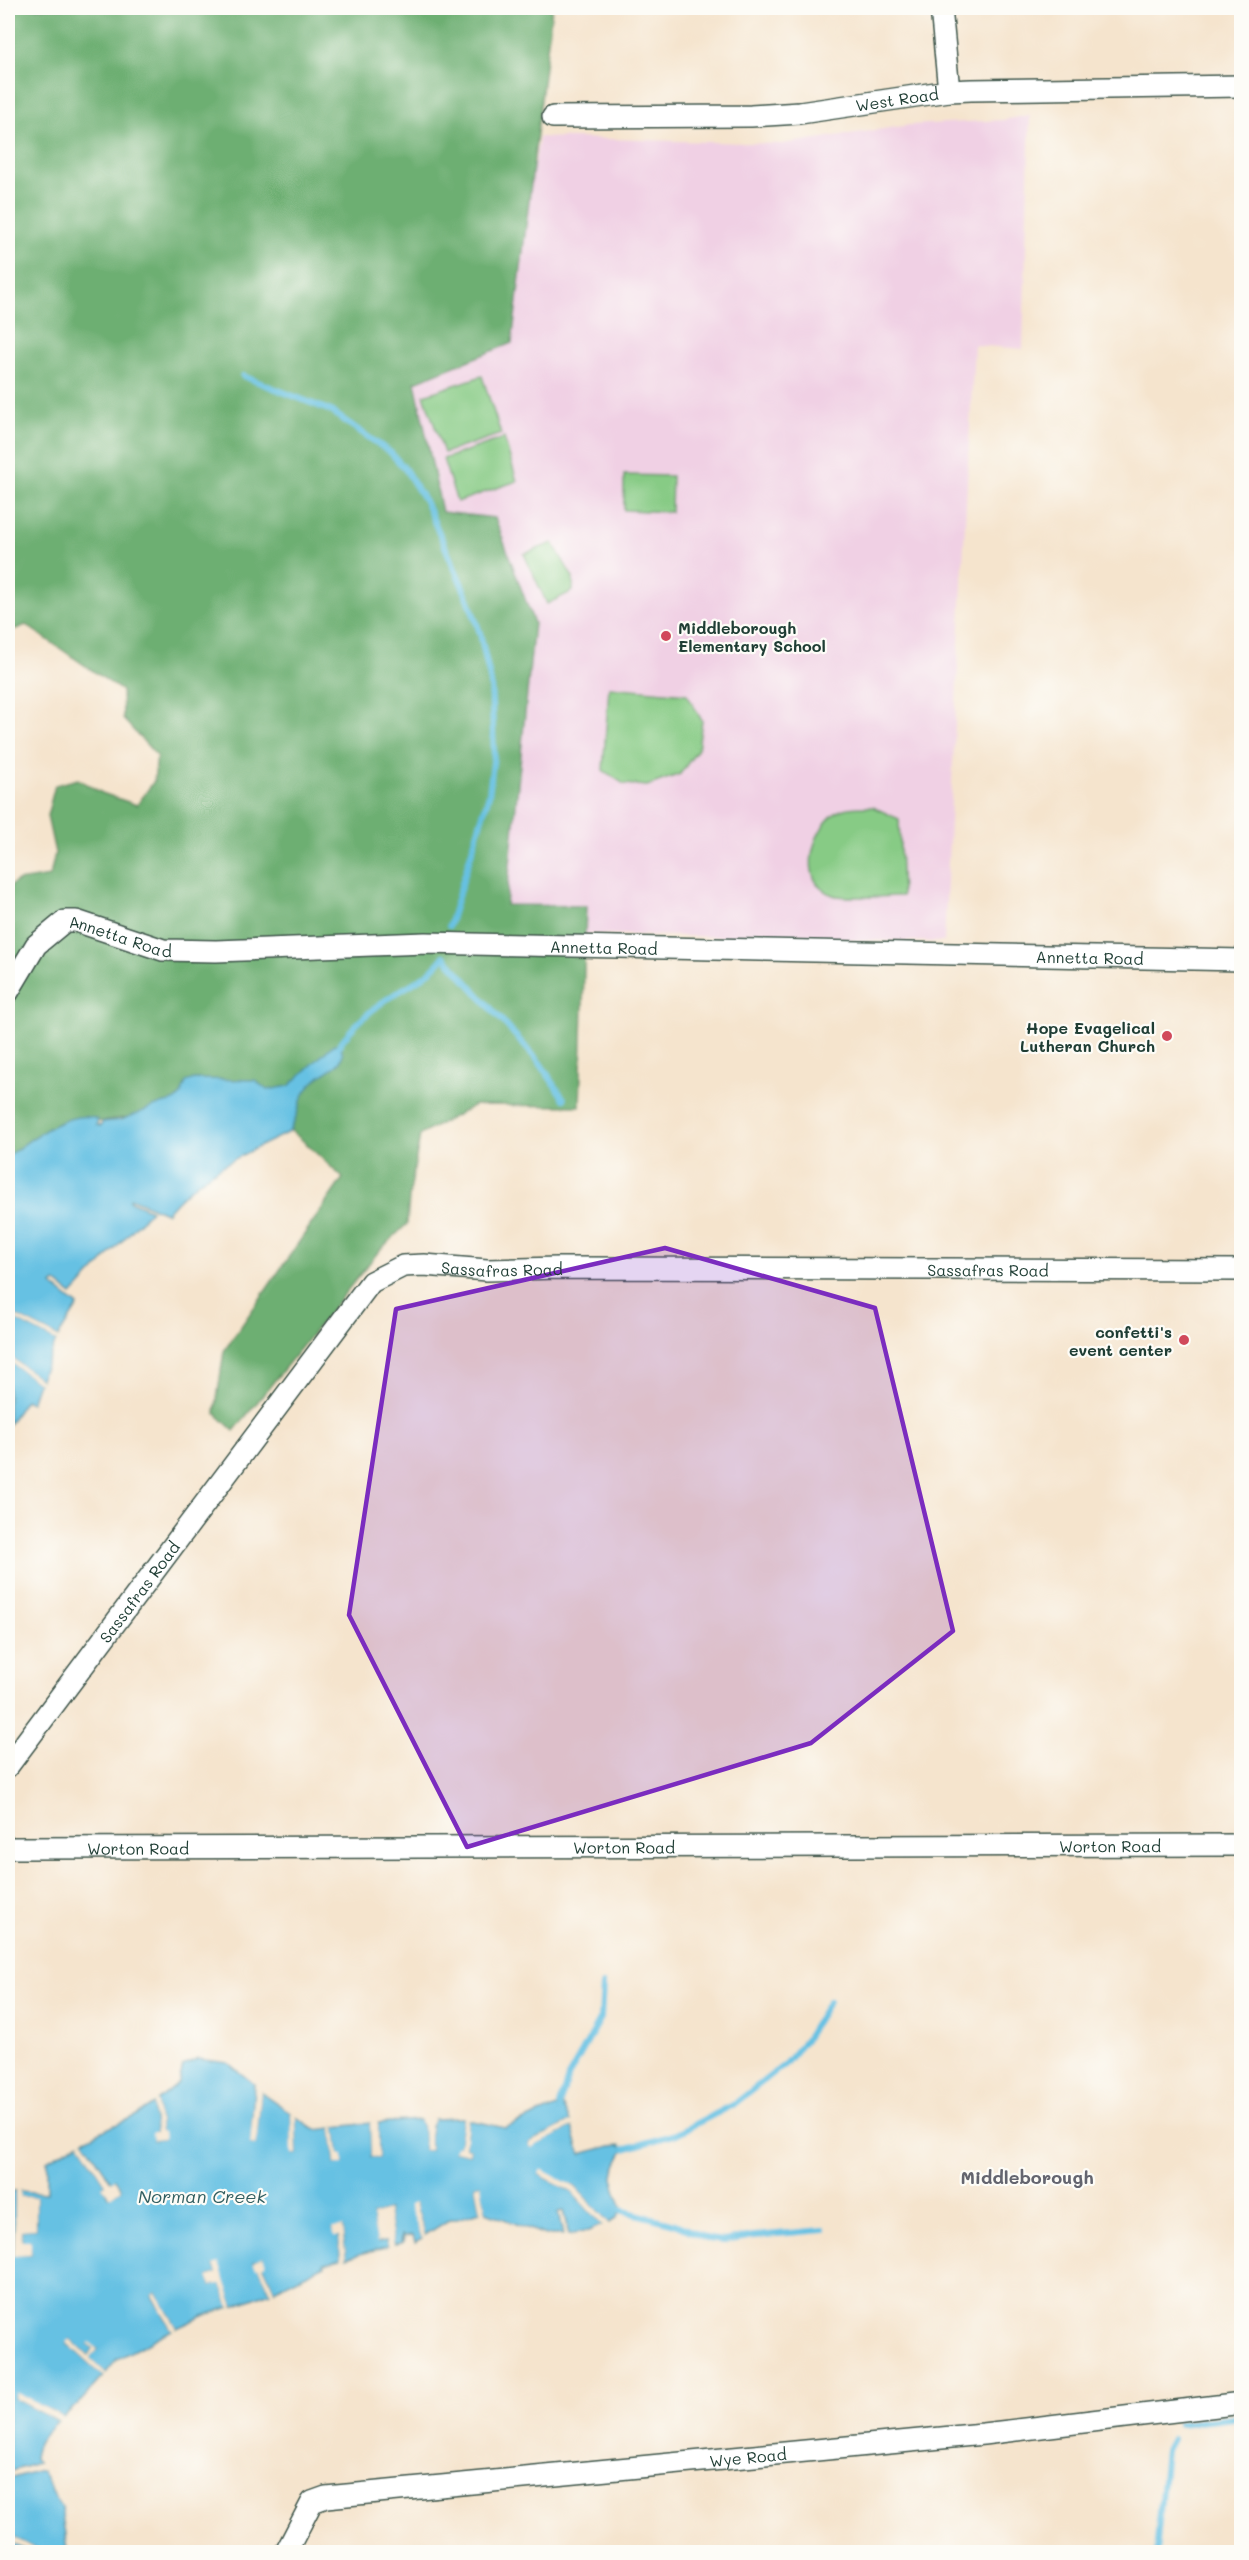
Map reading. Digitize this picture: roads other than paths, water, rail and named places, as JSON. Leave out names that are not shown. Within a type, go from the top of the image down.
[{"type":"street","points":[[941,8],[948,91]]},
{"type":"street","name":"West Road","points":[[553,117],[751,116],[800,113],[948,91],[1242,86]]},
{"type":"street","name":"Annetta Road","points":[[8,992],[36,945],[64,921],[76,921],[163,950],[216,951],[425,943],[1242,960]]},
{"type":"street","name":"Sassafras Road","points":[[8,1766],[371,1282],[403,1266],[424,1265],[488,1270],[558,1268],[1242,1270]]},
{"type":"street","name":"Worton Road","points":[[8,1848],[1242,1845]]},
{"type":"street","name":"Wye Road","points":[[286,2553],[312,2502],[326,2497],[983,2434],[1242,2403]]},
{"type":"water","points":[[334,1044],[340,1045],[342,1057],[340,1061],[305,1092],[289,1132],[207,1176],[192,1187],[166,1213],[130,1198],[130,1201],[151,1210],[72,1295],[55,1282],[52,1285],[78,1306],[58,1337],[16,1316],[14,1319],[56,1341],[40,1379],[8,1355],[8,1156],[51,1127],[76,1117],[98,1120],[96,1125],[101,1126],[102,1122],[121,1120],[174,1101],[181,1095],[186,1082],[194,1079],[255,1080],[267,1090],[289,1086]]},
{"type":"water","points":[[8,1360],[38,1383],[31,1403],[25,1400],[9,1424],[8,1422]]},
{"type":"water","name":"Norman Creek","points":[[198,2059],[228,2063],[254,2084],[251,2144],[256,2144],[261,2092],[291,2113],[293,2154],[297,2154],[296,2117],[316,2130],[332,2128],[335,2164],[343,2163],[339,2154],[336,2127],[370,2123],[371,2157],[378,2157],[378,2123],[419,2120],[423,2126],[424,2150],[430,2150],[430,2127],[434,2119],[463,2118],[459,2147],[454,2151],[469,2154],[470,2148],[465,2147],[468,2120],[505,2128],[562,2105],[570,2122],[529,2143],[531,2147],[572,2127],[580,2154],[621,2145],[623,2152],[613,2174],[620,2202],[620,2213],[609,2223],[575,2187],[539,2174],[572,2192],[602,2225],[569,2235],[563,2211],[558,2212],[563,2235],[545,2235],[486,2212],[480,2184],[475,2185],[480,2212],[450,2219],[425,2235],[415,2203],[415,2217],[422,2238],[415,2242],[413,2235],[404,2236],[403,2243],[402,2234],[401,2243],[394,2244],[388,2210],[372,2215],[378,2242],[387,2240],[388,2246],[346,2258],[342,2228],[333,2229],[339,2236],[341,2259],[324,2263],[325,2265],[274,2290],[263,2265],[263,2257],[253,2261],[259,2267],[270,2292],[234,2306],[221,2273],[214,2265],[217,2273],[208,2277],[211,2285],[221,2283],[230,2307],[177,2328],[156,2293],[152,2296],[172,2330],[117,2359],[106,2373],[89,2358],[97,2349],[88,2344],[93,2348],[88,2356],[70,2339],[67,2343],[103,2376],[63,2417],[16,2394],[14,2398],[58,2421],[39,2443],[34,2459],[38,2463],[8,2472],[8,2191],[15,2191],[14,2255],[31,2255],[30,2241],[22,2241],[21,2230],[36,2229],[36,2197],[20,2197],[20,2191],[47,2193],[47,2161],[79,2142],[106,2184],[103,2186],[109,2197],[121,2189],[115,2179],[111,2181],[83,2140],[137,2115],[153,2104],[156,2132],[153,2140],[163,2139],[160,2132],[157,2101],[179,2083],[183,2066]]},
{"type":"water","points":[[41,2470],[61,2508],[67,2549],[64,2552],[40,2552],[8,2534],[8,2479]]},
{"type":"water","points":[[8,2540],[29,2552],[8,2552]]},
{"type":"waterway","points":[[243,376],[331,411],[391,453],[405,469],[425,501],[469,601],[480,633],[491,683],[494,754],[489,795],[449,926]]},
{"type":"waterway","points":[[339,1045],[373,1009],[423,977],[444,956],[540,1063],[564,1099]]},
{"type":"waterway","points":[[559,2105],[569,2075],[601,2018],[603,1985]]},
{"type":"waterway","points":[[624,2149],[676,2134],[733,2105],[784,2065],[805,2040],[829,2001]]},
{"type":"waterway","points":[[620,2210],[675,2224],[709,2239],[724,2241],[824,2230]]},
{"type":"waterway","points":[[1180,2424],[1242,2417]]},
{"type":"waterway","points":[[1156,2552],[1166,2450],[1172,2439]]},
{"type":"place","name":"Middleborough Elementary School","points":[[666,636]]},
{"type":"place","name":"Hope Evagelical Lutheran Church","points":[[1167,1036]]},
{"type":"place","name":"confetti's event center","points":[[1184,1340]]},
{"type":"district","name":"Middleborough","points":[[1027,2177]]}]
